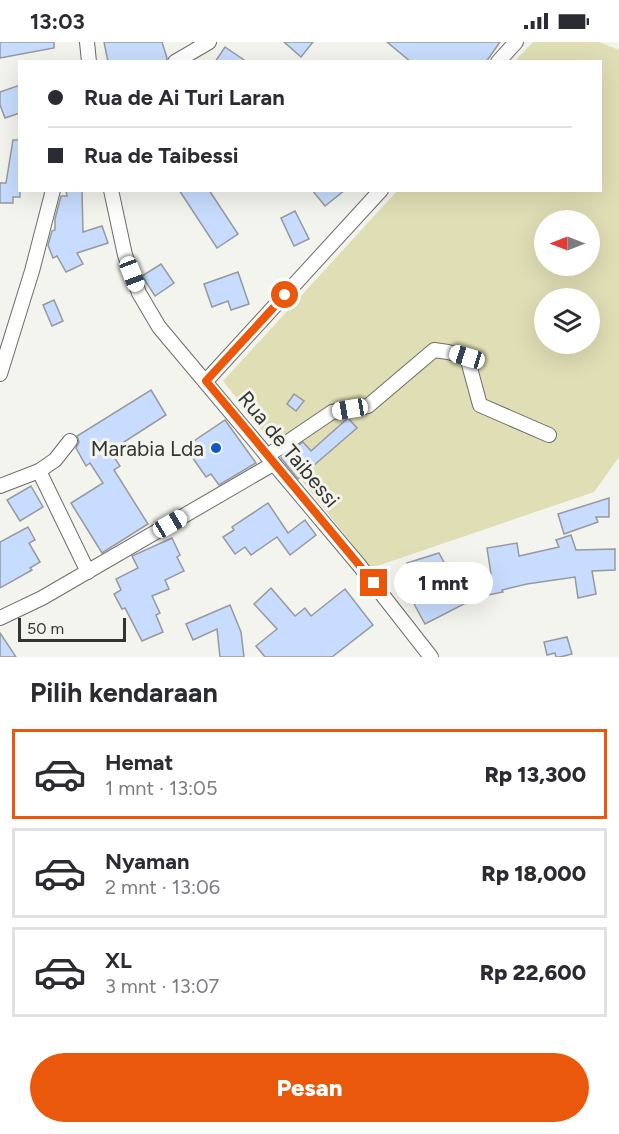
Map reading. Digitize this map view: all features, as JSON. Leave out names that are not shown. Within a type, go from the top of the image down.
[{"type":"street","points":[[87,42],[89,60]]},
{"type":"street","points":[[178,60],[209,42]]},
{"type":"street","points":[[500,60],[516,42]]},
{"type":"street","points":[[0,374],[32,271],[52,192]]},
{"type":"street","name":"Rua de Taibessi","points":[[111,192],[125,255],[140,293],[159,327],[359,565],[431,657]]},
{"type":"street","points":[[206,381],[379,192]]},
{"type":"street","points":[[0,618],[88,572],[270,460],[332,412],[368,406],[434,350],[467,357],[480,405],[549,435]]},
{"type":"street","points":[[0,486],[39,471],[55,460],[70,441]]},
{"type":"street","points":[[39,471],[88,572]]},
{"type":"green space","points":[[533,42],[599,42],[619,50],[619,457],[594,492],[371,568],[223,381],[396,192],[602,192],[602,60],[516,60]]},
{"type":"building","points":[[0,42],[54,42],[54,48],[0,58]]},
{"type":"building","points":[[104,42],[162,42],[167,58],[166,60],[108,60]]},
{"type":"building","points":[[284,42],[313,42],[301,57]]},
{"type":"building","points":[[387,42],[500,42],[487,60],[409,60]]},
{"type":"building","points":[[225,47],[244,60],[216,60]]},
{"type":"building","points":[[18,86],[18,114],[5,118],[0,105],[0,92]]},
{"type":"building","points":[[13,140],[18,140],[18,192],[20,192],[20,197],[13,197],[13,203],[0,203],[0,183],[6,183]]},
{"type":"building","points":[[66,192],[82,192],[83,232],[102,226],[108,243],[77,253],[83,264],[66,272],[57,256],[53,258],[48,245],[52,231],[55,230],[55,219],[61,196],[67,196]]},
{"type":"building","points":[[180,192],[210,192],[238,234],[217,248]]},
{"type":"building","points":[[314,192],[342,192],[325,206]]},
{"type":"building","points":[[295,211],[309,239],[294,246],[281,218]]},
{"type":"building","points":[[161,264],[174,283],[155,296],[142,276]]},
{"type":"building","points":[[238,272],[249,304],[231,310],[228,301],[212,307],[204,284]]},
{"type":"building","points":[[54,300],[63,321],[52,326],[43,305]]},
{"type":"building","points":[[151,390],[166,415],[110,451],[120,466],[114,470],[148,524],[102,553],[71,503],[103,483],[90,463],[86,466],[76,448],[79,442],[77,436]]},
{"type":"building","points":[[294,394],[304,401],[296,411],[287,404]]},
{"type":"building","points":[[348,418],[357,428],[298,479],[281,458],[303,442],[311,451]]},
{"type":"building","name":"Marabia Lda","points":[[225,420],[256,463],[219,485],[211,474],[206,477],[185,447]]},
{"type":"building","points":[[31,486],[43,507],[20,521],[7,500]]},
{"type":"building","points":[[609,498],[609,517],[596,517],[598,522],[564,534],[558,514]]},
{"type":"building","points":[[268,503],[288,533],[305,520],[316,535],[290,555],[277,537],[251,555],[245,547],[235,554],[223,537],[234,530],[232,527]]},
{"type":"building","points":[[28,527],[35,540],[29,543],[40,562],[30,568],[32,570],[0,588],[0,542]]},
{"type":"building","points":[[571,535],[576,550],[615,549],[615,570],[592,571],[596,594],[578,598],[575,577],[527,584],[483,596],[479,576],[491,574],[487,548],[517,543],[519,556],[559,547],[556,540]]},
{"type":"building","points":[[172,538],[184,571],[165,580],[169,589],[152,596],[160,613],[156,615],[163,632],[142,641],[125,608],[122,609],[114,594],[121,590],[116,579],[138,568],[132,556]]},
{"type":"building","points":[[439,553],[466,603],[425,624],[413,602],[418,600],[407,563]]},
{"type":"building","points":[[271,588],[295,616],[305,608],[311,616],[345,589],[373,625],[332,657],[265,657],[256,646],[277,629],[254,604]]},
{"type":"building","points":[[230,605],[241,632],[244,657],[220,657],[217,629],[193,640],[186,624]]},
{"type":"building","points":[[0,633],[16,657],[0,657]]},
{"type":"building","points":[[567,637],[572,654],[560,657],[556,657],[555,653],[547,655],[544,642]]},
{"type":"place","name":"Marabia Lda","points":[[216,448]]},
{"type":"route","points":[[285,295],[206,381],[374,583]]}]
